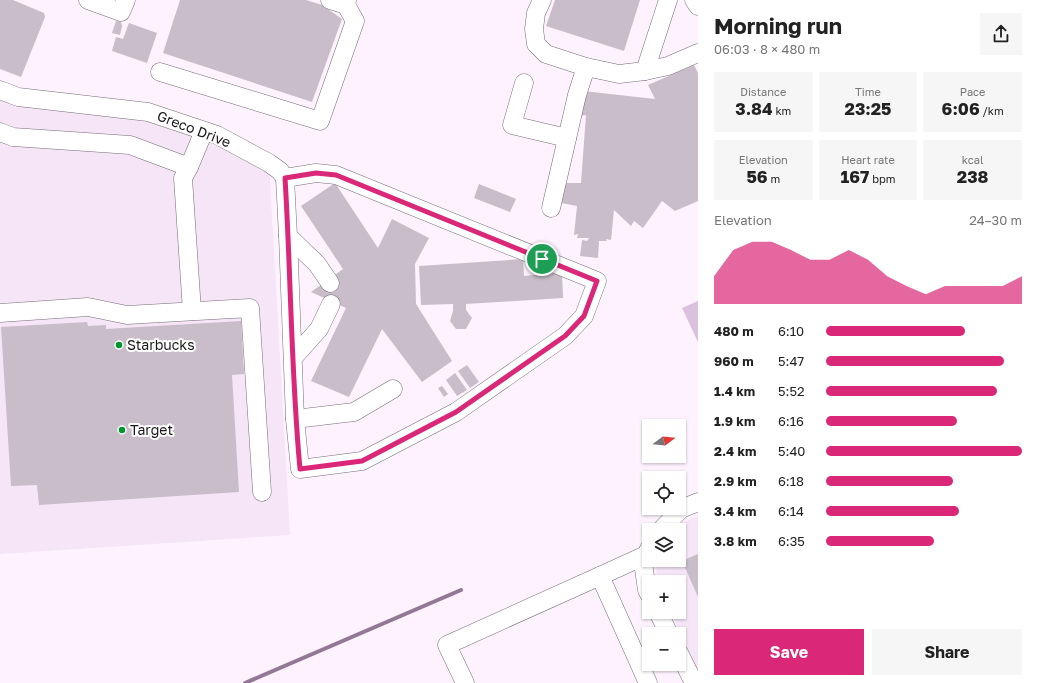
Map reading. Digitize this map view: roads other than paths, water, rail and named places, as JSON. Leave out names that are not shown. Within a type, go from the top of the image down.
[{"type":"street","points":[[88,0],[121,12],[126,0]]},
{"type":"street","points":[[542,0],[536,13],[534,29],[536,44],[546,54],[586,67],[619,74],[646,71],[668,66],[698,53]]},
{"type":"street","points":[[646,71],[668,0]]},
{"type":"street","points":[[694,0],[698,6]]},
{"type":"street","points":[[160,72],[320,121],[354,21],[341,2]]},
{"type":"street","points":[[551,208],[567,138],[586,67]]},
{"type":"street","points":[[524,84],[512,125],[567,138]]},
{"type":"street","name":"Greco Drive","points":[[0,90],[18,97],[148,112],[217,135],[269,163],[280,171],[285,178]]},
{"type":"street","points":[[192,311],[183,178],[204,131]]},
{"type":"street","points":[[0,132],[13,137],[130,145],[189,166]]},
{"type":"street","points":[[316,173],[336,175],[597,281],[584,316],[565,336],[456,412],[362,461],[300,469],[295,419],[285,178],[316,173]]},
{"type":"street","points":[[288,236],[317,264],[330,283]]},
{"type":"street","points":[[293,358],[319,328],[331,304]]},
{"type":"street","points":[[0,313],[88,307],[127,315],[250,308],[262,492]]},
{"type":"street","points":[[295,419],[354,412],[393,389]]},
{"type":"street","points":[[668,523],[681,509],[698,502]]},
{"type":"street","points":[[465,683],[448,645],[642,557]]},
{"type":"street","points":[[600,576],[648,683]]},
{"type":"street","points":[[686,667],[694,683]]},
{"type":"waterway","points":[[245,683],[461,590]]},
{"type":"place","name":"Starbucks","points":[[119,345]]},
{"type":"place","name":"Target","points":[[122,430]]}]
